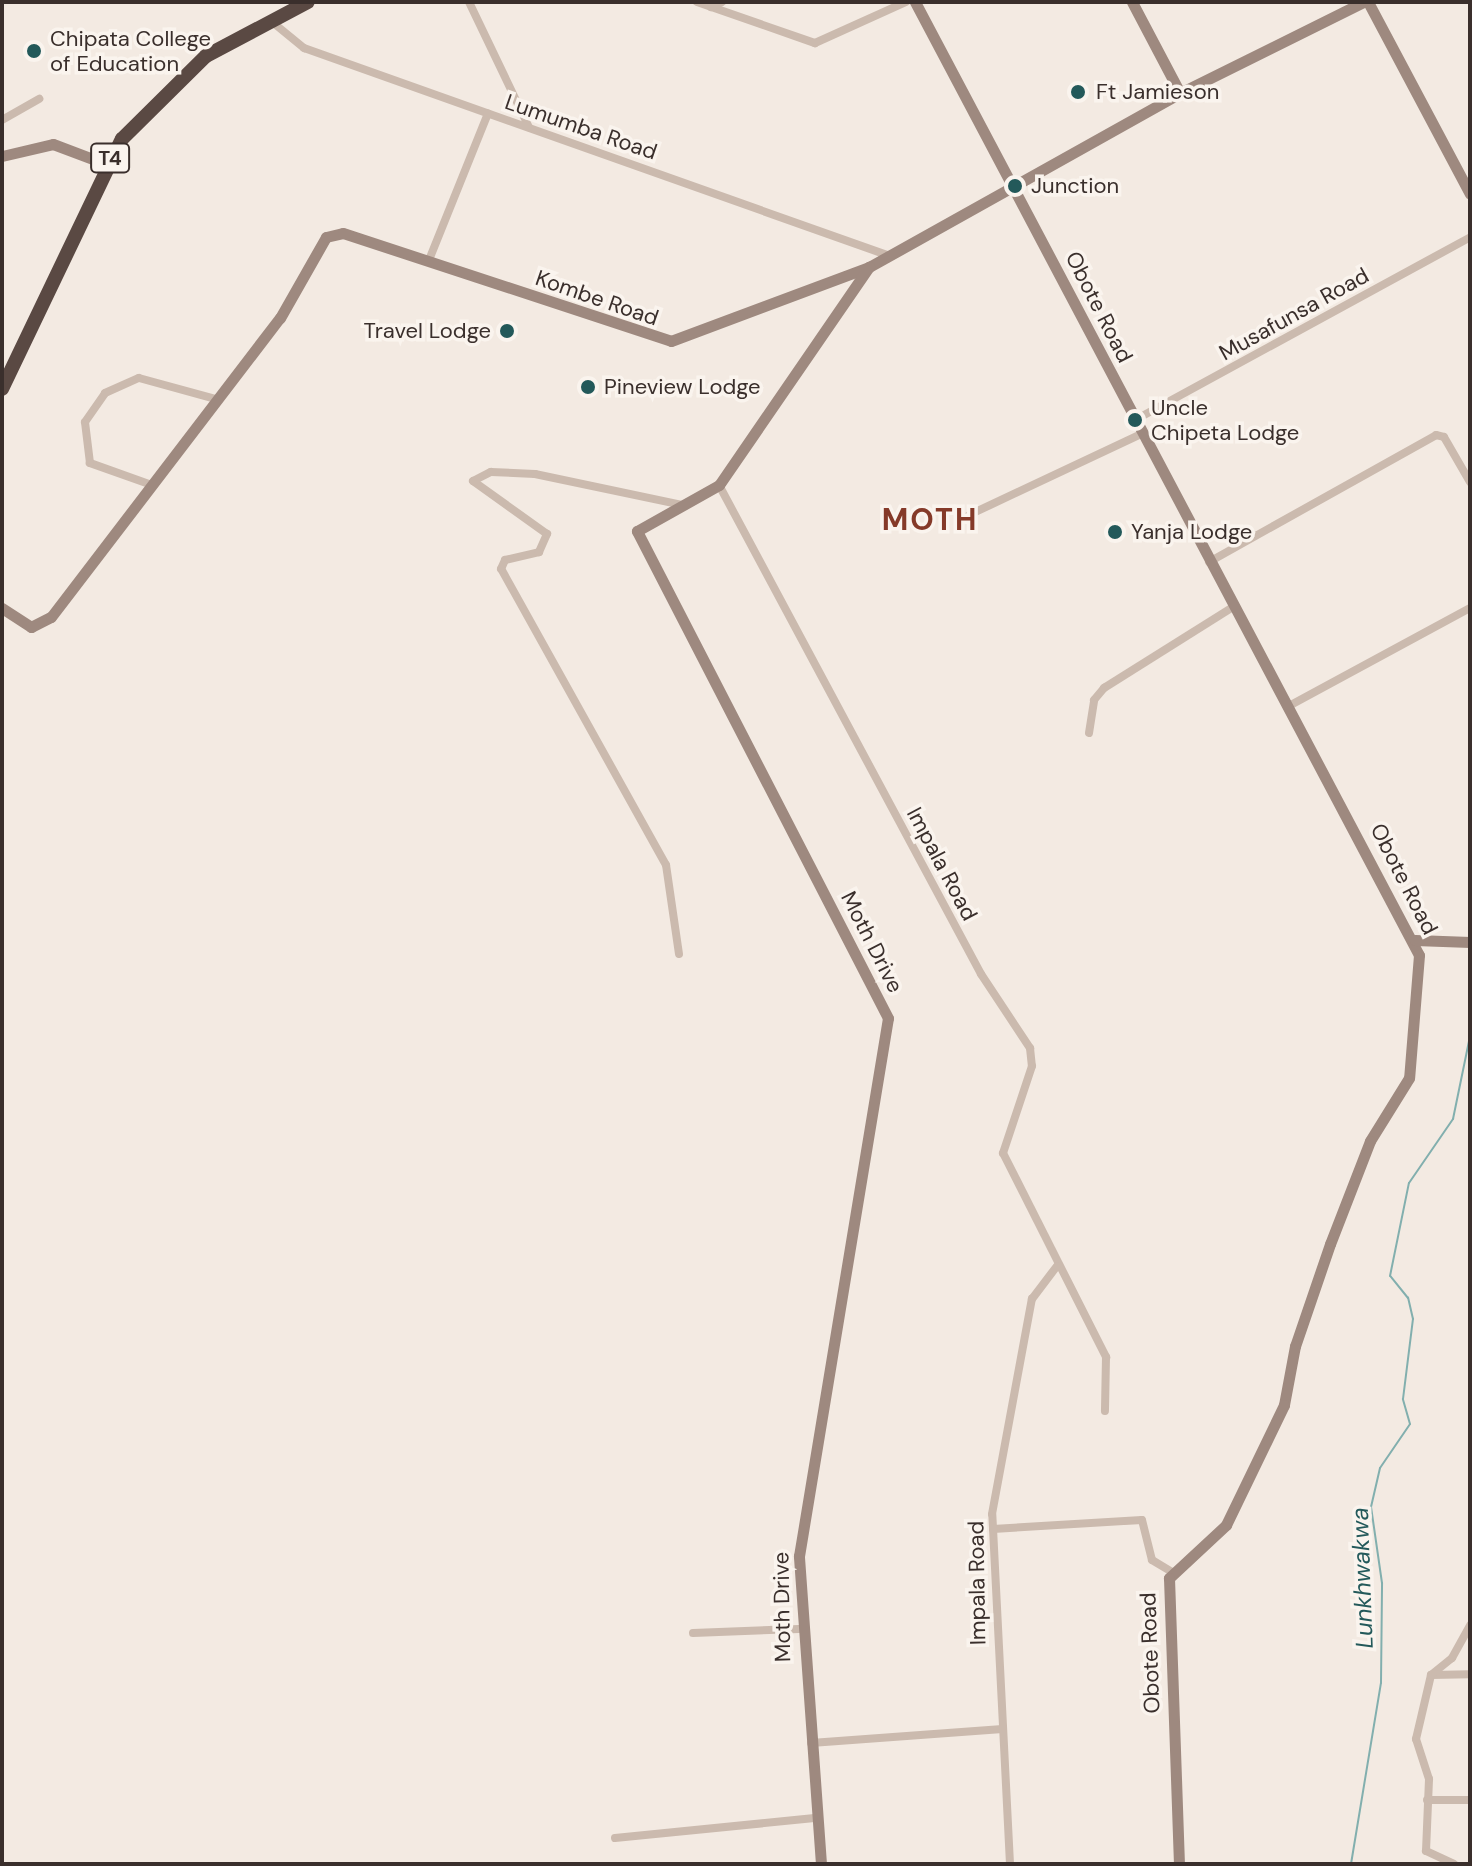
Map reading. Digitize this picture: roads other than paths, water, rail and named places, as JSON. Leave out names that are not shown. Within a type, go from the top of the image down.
[{"type":"highway","name":"T4","points":[[2,389],[106,164],[174,81],[271,21],[308,2]]},
{"type":"street","points":[[469,2],[529,127]]},
{"type":"street","points":[[697,2],[815,43],[906,2]]},
{"type":"street","points":[[711,7],[722,2]]},
{"type":"street","name":"Obote Road","points":[[915,2],[1015,186],[1209,562],[1415,940],[1419,974],[1409,1078],[1370,1141],[1330,1244],[1265,1451],[1226,1525],[1175,1574],[1166,1589],[1179,1864]]},
{"type":"street","points":[[1132,2],[1180,93]]},
{"type":"street","points":[[1366,2],[1470,194]]},
{"type":"street","name":"Kombe Road","points":[[2,608],[31,627],[51,617],[149,484],[280,318],[326,237],[343,233],[660,341],[869,267],[1180,93],[1366,2]]},
{"type":"street","name":"Lumumba Road","points":[[271,21],[304,48],[887,255]]},
{"type":"street","points":[[2,120],[39,99]]},
{"type":"street","points":[[429,260],[488,113]]},
{"type":"street","points":[[2,156],[53,144],[106,164]]},
{"type":"street","name":"Musafunsa Road","points":[[1135,420],[1470,237]]},
{"type":"street","name":"Moth Drive","points":[[821,1864],[799,1629],[805,1497],[888,1018],[639,543],[639,526],[719,485],[869,267]]},
{"type":"street","points":[[149,484],[90,463],[85,422],[105,393],[139,378],[215,399]]},
{"type":"street","points":[[969,515],[1141,434]]},
{"type":"street","points":[[1209,562],[1436,435],[1444,437],[1470,482]]},
{"type":"street","points":[[679,954],[682,933],[666,865],[501,569],[505,560],[539,552],[547,534],[473,481],[491,472],[535,474],[683,505]]},
{"type":"street","name":"Impala Road","points":[[719,485],[981,974],[1030,1048],[1032,1066],[1003,1153],[1057,1266],[1106,1357],[1105,1411]]},
{"type":"street","points":[[1089,733],[1094,700],[1104,688],[1233,607]]},
{"type":"street","points":[[1287,707],[1470,608]]},
{"type":"street","points":[[1415,940],[1470,942]]},
{"type":"street","name":"Impala Road","points":[[1010,1864],[993,1529],[1032,1299],[1057,1266]]},
{"type":"street","points":[[993,1529],[1142,1520],[1152,1560],[1175,1574]]},
{"type":"street","points":[[1454,1864],[1426,1851],[1429,1779],[1416,1739],[1431,1675],[1452,1658],[1470,1625]]},
{"type":"street","points":[[693,1633],[799,1629]]},
{"type":"street","points":[[1431,1675],[1470,1674]]},
{"type":"street","points":[[811,1743],[1002,1729]]},
{"type":"street","points":[[1427,1800],[1470,1800]]},
{"type":"street","points":[[615,1838],[817,1818]]},
{"type":"waterway","name":"Lunkhwakwa","points":[[1351,1864],[1381,1683],[1382,1583],[1371,1507],[1380,1468],[1410,1424],[1403,1399],[1413,1319],[1408,1298],[1390,1276],[1409,1183],[1453,1119],[1470,1036]]},
{"type":"place","name":"Chipata College of Education","points":[[34,51]]},
{"type":"place","name":"Ft Jamieson","points":[[1078,92]]},
{"type":"place","name":"Junction","points":[[1015,186]]},
{"type":"place","name":"Travel Lodge","points":[[507,331]]},
{"type":"place","name":"Pineview Lodge","points":[[588,387]]},
{"type":"place","name":"Uncle Chipeta Lodge","points":[[1135,420]]},
{"type":"place","name":"Yanja Lodge","points":[[1115,532]]},
{"type":"district","name":"MOTH","points":[[930,520]]}]
